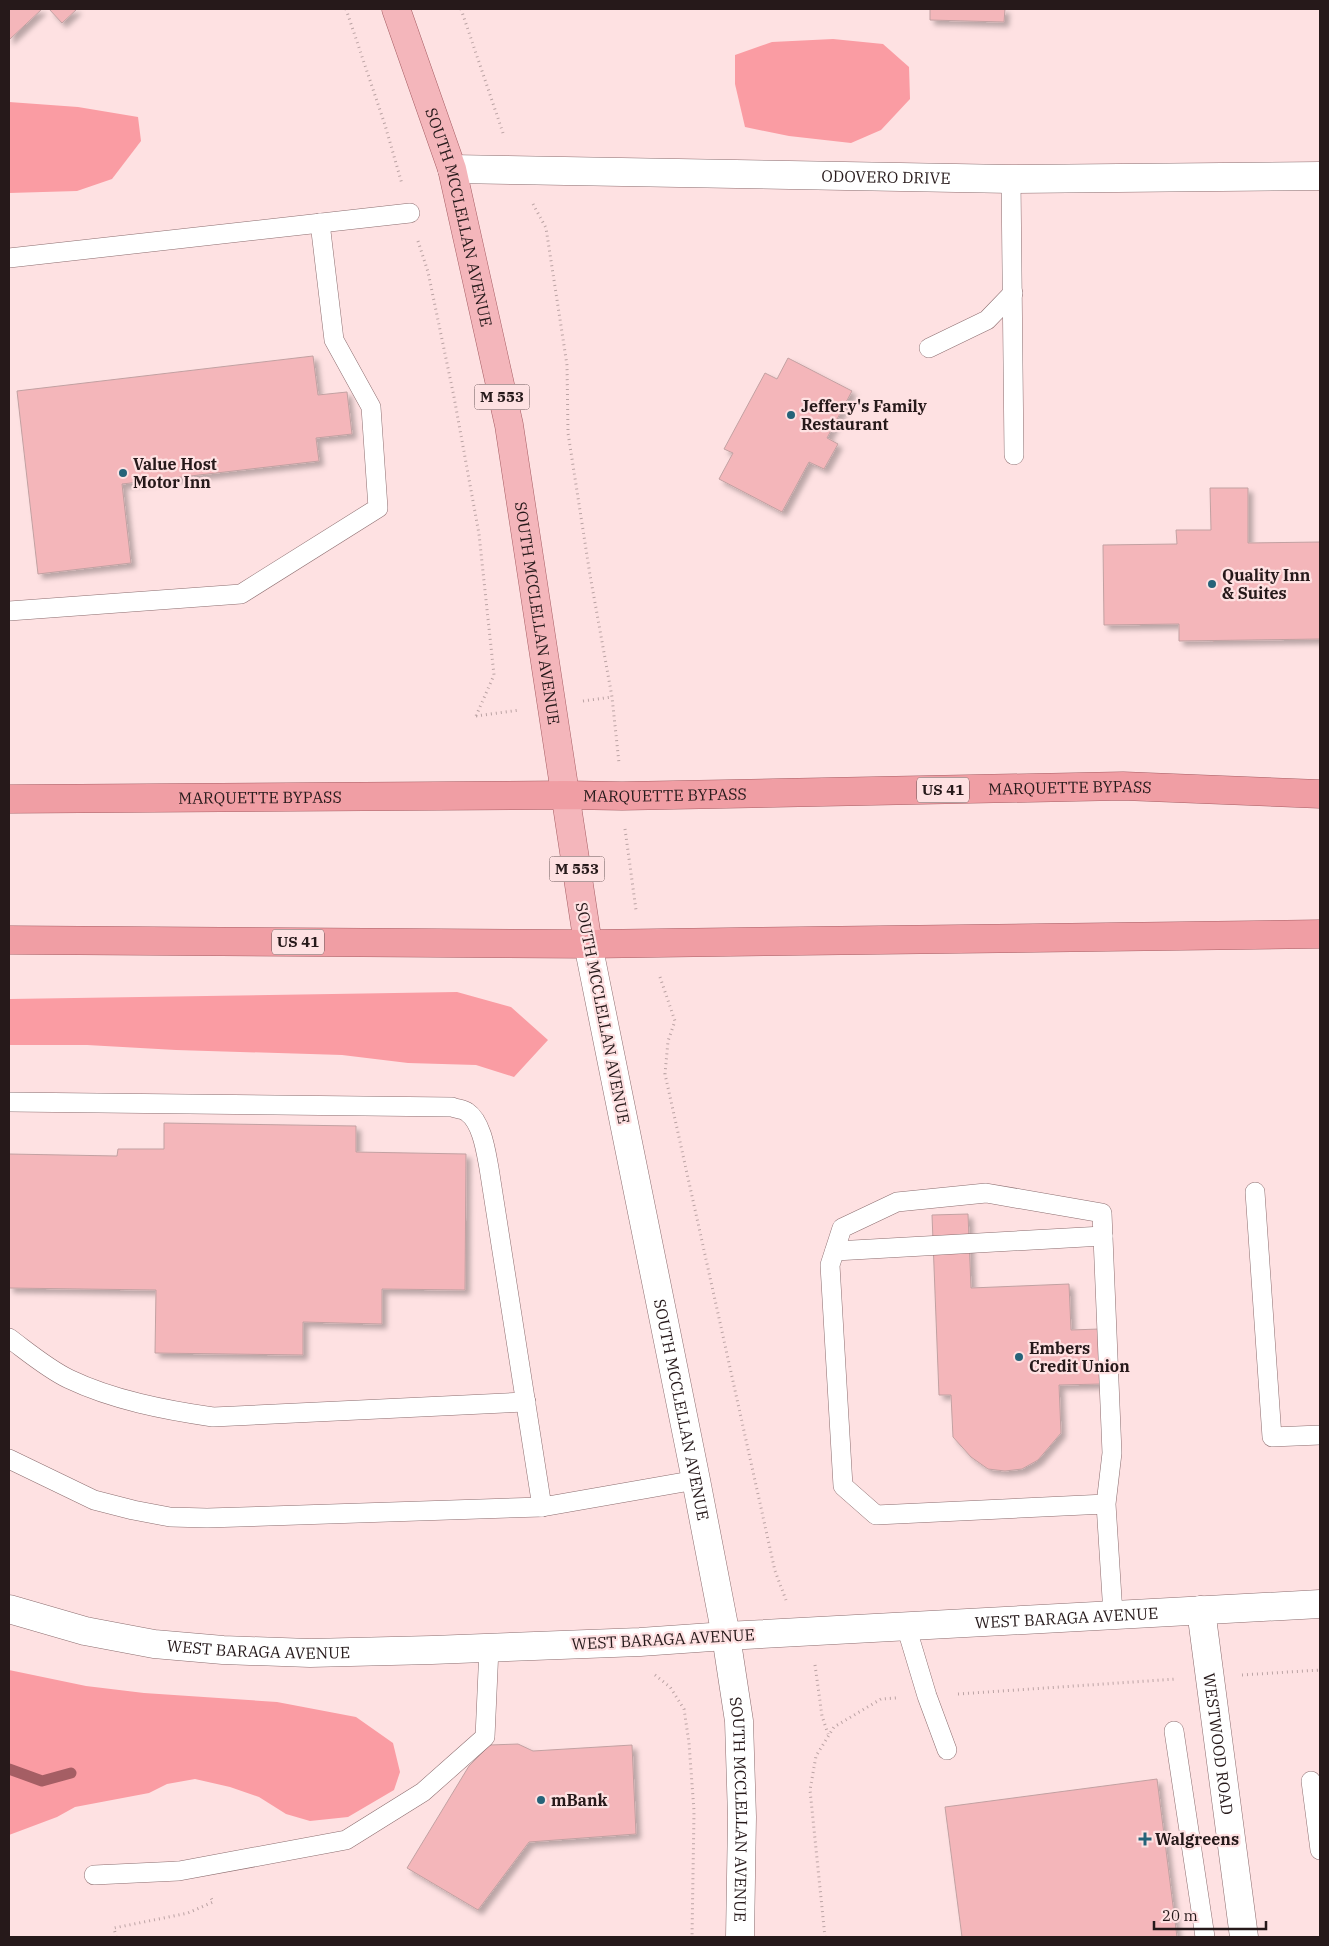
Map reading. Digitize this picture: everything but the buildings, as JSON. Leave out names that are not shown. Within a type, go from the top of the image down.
[{"type":"highway","name":"MARQUETTE BYPASS","points":[[9,799],[622,796],[1123,786],[1320,794]]},
{"type":"highway","name":"US 41","points":[[9,940],[588,944],[1320,934]]},
{"type":"main road","name":"SOUTH MCCLELLAN AVENUE","points":[[396,9],[452,169],[509,425],[588,944]]},
{"type":"street","name":"ODOVERO DRIVE","points":[[452,169],[1011,179],[1320,176]]},
{"type":"street","name":"SOUTH MCCLELLAN AVENUE","points":[[588,944],[726,1636],[738,1721],[742,1817],[740,1937]]},
{"type":"street","name":"WEST BARAGA AVENUE","points":[[9,1609],[85,1631],[154,1644],[223,1650],[310,1653],[640,1642],[1113,1614],[1320,1604]]},
{"type":"street","name":"WESTWOOD ROAD","points":[[1201,1610],[1244,1937]]},
{"type":"lane","points":[[1011,179],[1014,455]]},
{"type":"lane","points":[[9,258],[410,213]]},
{"type":"lane","points":[[9,611],[241,594],[378,508],[371,408],[334,340],[320,223]]},
{"type":"lane","points":[[929,348],[987,320],[1013,293]]},
{"type":"lane","points":[[9,1102],[452,1107],[467,1112],[477,1124],[483,1138],[542,1507]]},
{"type":"lane","points":[[1106,1504],[876,1515],[843,1486],[830,1265],[842,1228],[897,1202],[986,1192],[1102,1213],[1112,1453],[1106,1504],[1113,1614]]},
{"type":"lane","points":[[1255,1192],[1272,1438],[1320,1435]]},
{"type":"lane","points":[[835,1251],[1103,1236]]},
{"type":"lane","points":[[9,1338],[68,1379],[113,1396],[175,1411],[212,1417],[526,1402]]},
{"type":"lane","points":[[9,1460],[94,1500],[170,1517],[207,1518],[542,1507],[696,1480]]},
{"type":"lane","points":[[906,1626],[947,1750]]},
{"type":"lane","points":[[94,1874],[179,1871],[346,1840],[423,1792],[486,1737],[489,1648]]},
{"type":"lane","points":[[1174,1732],[1205,1937]]},
{"type":"lane","points":[[1311,1781],[1320,1850]]},
{"type":"path","points":[[346,9],[385,125],[397,169]]},
{"type":"path","points":[[461,9],[499,120]]},
{"type":"path","points":[[546,228],[567,365],[568,433],[590,575],[612,697],[634,905]]},
{"type":"path","points":[[418,242],[428,272],[454,397],[479,534],[494,675],[476,716]]},
{"type":"path","points":[[675,1021],[668,1040],[665,1074],[775,1571]]},
{"type":"path","points":[[640,1642],[648,1670],[670,1687],[684,1709],[689,1743],[694,1811],[692,1937]]},
{"type":"path","points":[[816,1667],[822,1716],[828,1734]]},
{"type":"path","points":[[1210,1677],[1320,1670]]},
{"type":"path","points":[[116,1937],[114,1928],[188,1913],[213,1902],[200,1867]]},
{"type":"shaded area","points":[[833,39],[883,44],[909,67],[910,99],[881,130],[851,143],[789,136],[745,127],[735,84],[735,55],[772,42]]},
{"type":"shaded area","points":[[9,102],[78,107],[138,117],[141,141],[112,179],[77,191],[9,193]]},
{"type":"shaded area","points":[[457,992],[511,1007],[548,1040],[514,1077],[476,1065],[408,1063],[342,1055],[176,1050],[87,1045],[9,1045],[9,999]]},
{"type":"shaded area","points":[[9,1670],[86,1686],[144,1693],[277,1702],[356,1717],[393,1743],[400,1772],[394,1790],[348,1817],[310,1821],[286,1814],[259,1797],[230,1787],[195,1779],[167,1784],[149,1793],[75,1807],[57,1817],[9,1835]]},
{"type":"waterway","points":[[9,1769],[42,1781],[71,1773]]},
{"type":"place","name":"Jeffery's Family Restaurant","points":[[791,415]]},
{"type":"place","name":"Value Host Motor Inn","points":[[123,473]]},
{"type":"place","name":"Quality Inn & Suites","points":[[1212,584]]},
{"type":"place","name":"Embers Credit Union","points":[[1019,1357]]},
{"type":"place","name":"mBank","points":[[541,1800]]},
{"type":"place","name":"Walgreens","points":[[1145,1839]]}]
